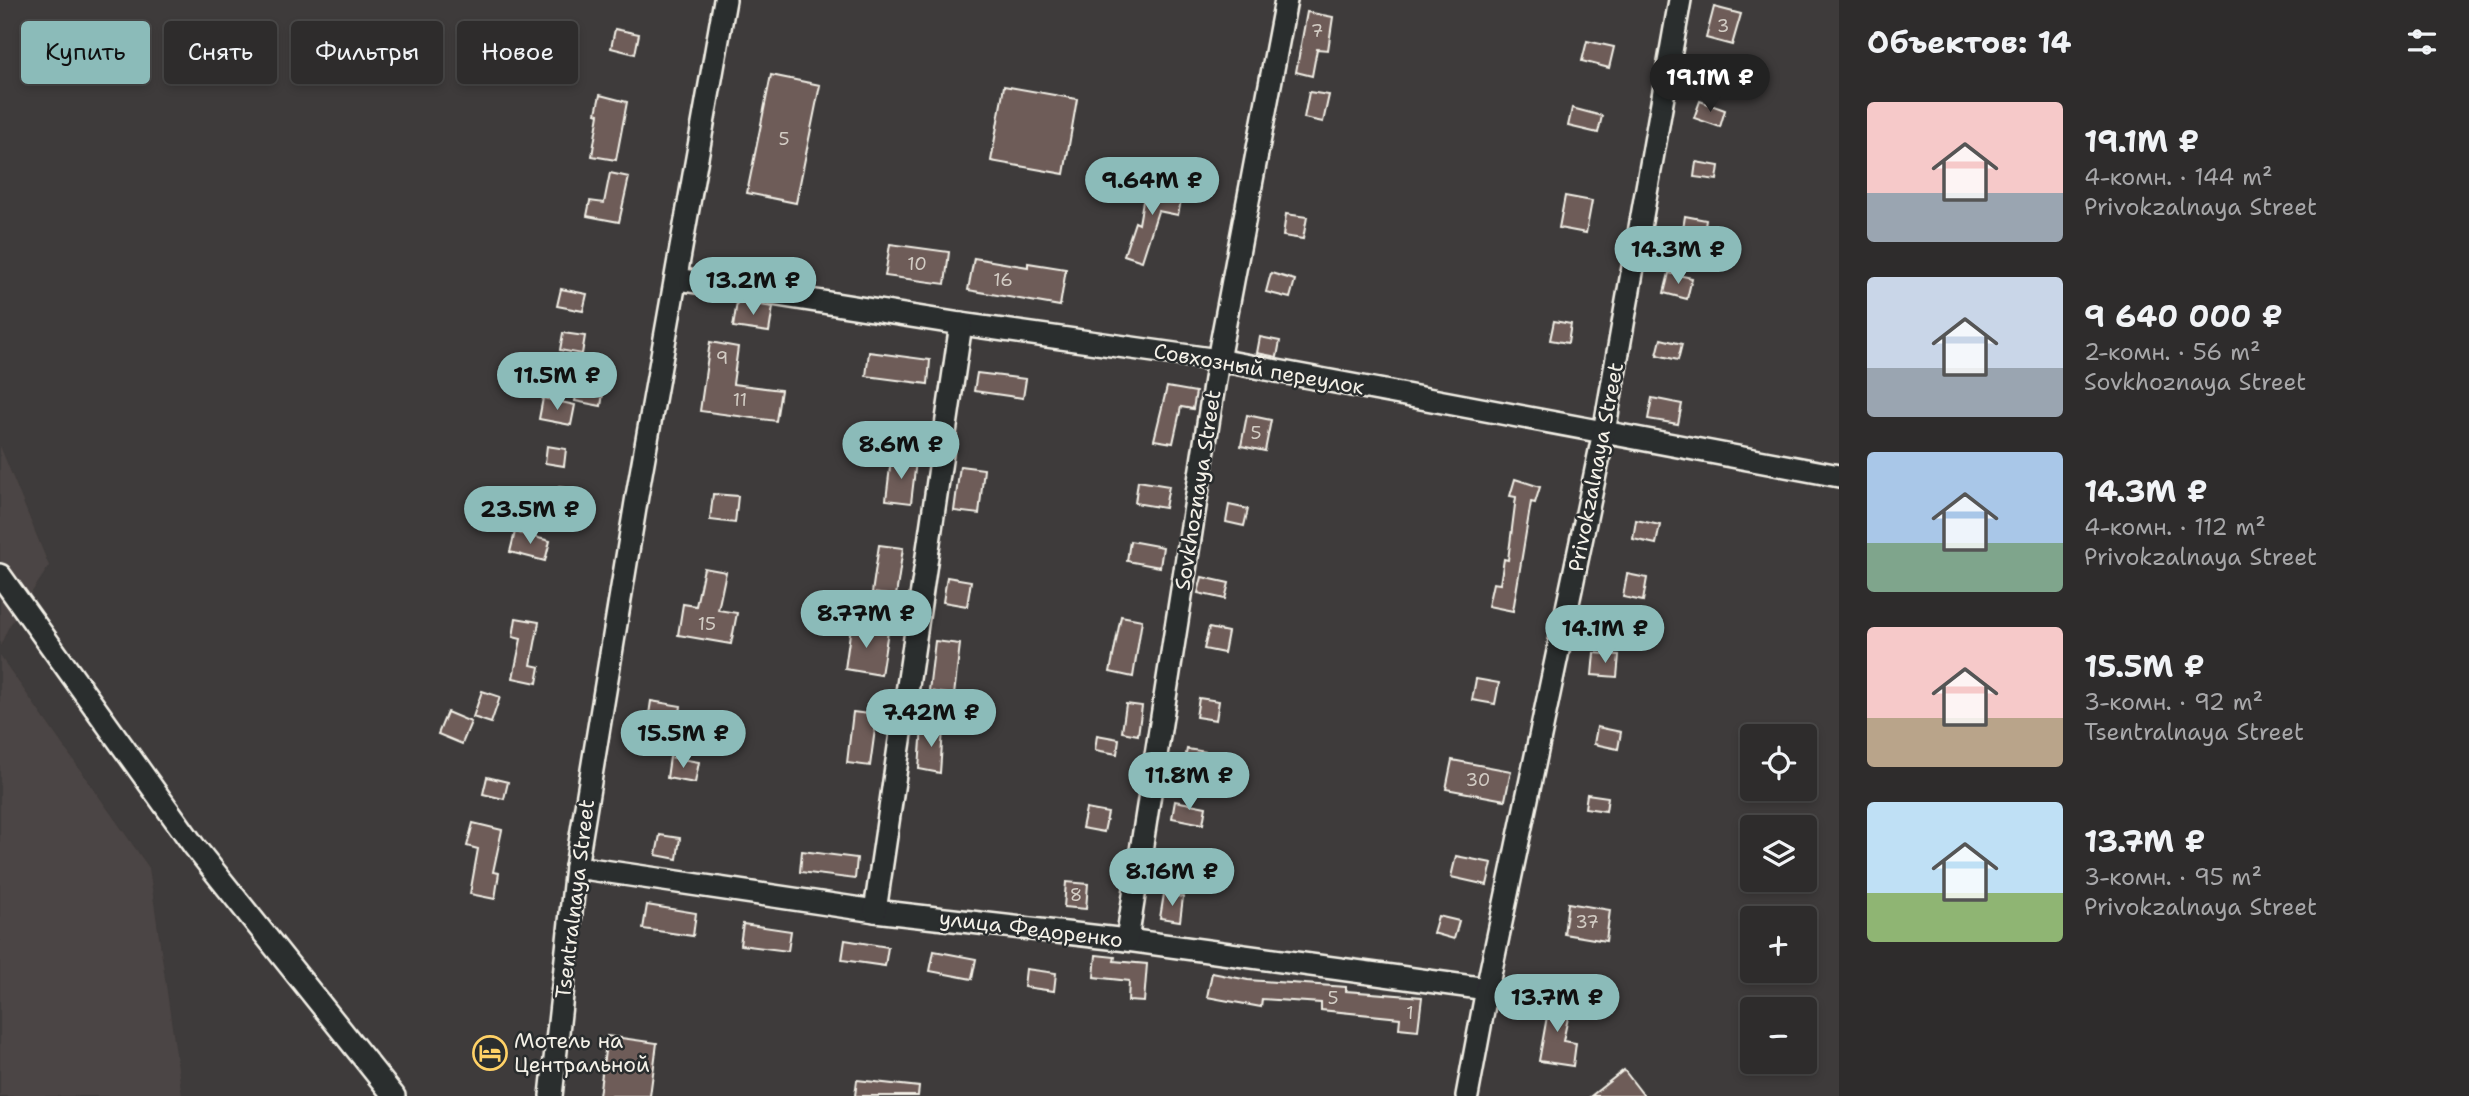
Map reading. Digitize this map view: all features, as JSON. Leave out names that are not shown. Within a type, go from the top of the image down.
[{"type":"street","name":"Tsentralnaya Street","points":[[551,1096],[576,867],[637,496],[725,0]]},
{"type":"street","name":"Sovkhoznaya Street","points":[[1127,940],[1219,360],[1286,0]]},
{"type":"street","name":"Privokzalnaya Street","points":[[1467,1096],[1604,432],[1681,0]]},
{"type":"street","name":"Совхозный переулок","points":[[677,279],[961,324],[1219,360],[1839,476]]},
{"type":"street","points":[[874,911],[961,324]]},
{"type":"street","points":[[0,575],[194,846],[394,1096]]},
{"type":"street","name":"улица Федоренко","points":[[576,867],[874,911],[1127,940],[1487,989]]},
{"type":"shaded area","points":[[0,446],[49,566],[8,628],[0,646]]},
{"type":"shaded area","points":[[0,656],[149,868],[182,1096],[0,1096]]},
{"type":"building","points":[[1714,7],[1741,14],[1732,45],[1706,38]]},
{"type":"building","points":[[1307,12],[1333,17],[1328,50],[1317,49],[1312,76],[1296,72]]},
{"type":"building","points":[[615,29],[639,34],[635,54],[611,48]]},
{"type":"building","points":[[1587,41],[1614,47],[1609,68],[1582,61]]},
{"type":"building","points":[[1711,66],[1735,70],[1732,86],[1709,81]]},
{"type":"building","points":[[771,75],[820,85],[796,203],[747,193]]},
{"type":"building","points":[[1004,86],[1077,99],[1064,174],[991,161]]},
{"type":"building","points":[[1309,92],[1329,95],[1323,122],[1304,118]]},
{"type":"building","points":[[600,95],[627,102],[616,160],[592,156]]},
{"type":"building","points":[[1700,101],[1725,110],[1720,127],[1694,118]]},
{"type":"building","points":[[1572,108],[1602,116],[1598,133],[1568,126]]},
{"type":"building","points":[[1696,162],[1719,166],[1717,180],[1694,177]]},
{"type":"building","points":[[610,173],[629,177],[619,222],[587,216],[590,201],[604,203]]},
{"type":"building","points":[[1146,184],[1183,190],[1178,215],[1158,211],[1142,261],[1124,255],[1135,222],[1139,224]]},
{"type":"building","points":[[1565,196],[1592,201],[1586,233],[1559,228]]},
{"type":"building","points":[[1286,214],[1307,217],[1303,239],[1283,236]]},
{"type":"building","points":[[1685,216],[1706,220],[1704,233],[1683,229]]},
{"type":"building","points":[[890,244],[949,252],[945,284],[885,276]]},
{"type":"building","points":[[974,258],[1028,267],[1028,263],[1066,269],[1060,306],[968,290]]},
{"type":"building","points":[[1271,273],[1295,280],[1290,298],[1266,292]]},
{"type":"building","points":[[1669,273],[1692,278],[1687,299],[1664,293]]},
{"type":"building","points":[[561,289],[587,294],[583,311],[557,306]]},
{"type":"building","points":[[737,302],[773,307],[769,332],[733,327]]},
{"type":"building","points":[[1554,321],[1571,324],[1568,343],[1550,340]]},
{"type":"building","points":[[563,333],[585,336],[582,354],[560,350]]},
{"type":"building","points":[[1260,337],[1280,341],[1277,357],[1257,353]]},
{"type":"building","points":[[1661,339],[1682,344],[1678,360],[1657,355]]},
{"type":"building","points":[[710,342],[738,347],[733,384],[781,390],[776,421],[700,411]]},
{"type":"building","points":[[869,352],[930,360],[928,384],[866,376]]},
{"type":"building","points":[[977,373],[1026,379],[1023,398],[974,391]]},
{"type":"building","points":[[579,382],[604,387],[601,406],[575,401]]},
{"type":"building","points":[[1167,387],[1196,392],[1193,409],[1181,407],[1173,443],[1154,440]]},
{"type":"building","points":[[543,398],[575,405],[571,425],[539,419]]},
{"type":"building","points":[[1652,398],[1682,404],[1678,424],[1648,419]]},
{"type":"building","points":[[1247,415],[1271,420],[1265,451],[1241,446]]},
{"type":"building","points":[[547,446],[566,449],[564,466],[545,463]]},
{"type":"building","points":[[891,459],[916,461],[911,503],[886,500]]},
{"type":"building","points":[[960,466],[984,469],[979,514],[954,511]]},
{"type":"building","points":[[1515,479],[1540,487],[1535,503],[1531,502],[1513,611],[1488,606],[1493,583],[1500,584],[1504,559],[1508,560],[1516,497],[1510,496]]},
{"type":"building","points":[[1138,481],[1169,486],[1165,508],[1135,503]]},
{"type":"building","points":[[559,487],[579,490],[576,509],[555,506]]},
{"type":"building","points":[[713,494],[738,496],[735,523],[710,520]]},
{"type":"building","points":[[1229,505],[1248,509],[1244,526],[1226,522]]},
{"type":"building","points":[[1636,520],[1660,525],[1656,544],[1633,539]]},
{"type":"building","points":[[515,532],[550,541],[545,561],[510,552]]},
{"type":"building","points":[[1130,541],[1163,547],[1160,567],[1127,561]]},
{"type":"building","points":[[879,545],[903,548],[896,596],[872,593]]},
{"type":"building","points":[[704,568],[726,572],[718,610],[737,613],[731,644],[678,635],[683,604],[696,606]]},
{"type":"building","points":[[1627,574],[1647,578],[1643,601],[1623,597]]},
{"type":"building","points":[[947,577],[971,581],[967,606],[943,602]]},
{"type":"building","points":[[1202,577],[1229,583],[1225,599],[1198,593]]},
{"type":"building","points":[[1121,616],[1142,620],[1133,677],[1110,672]]},
{"type":"building","points":[[516,618],[539,622],[531,665],[540,667],[537,683],[513,678],[521,639],[513,637]]},
{"type":"building","points":[[851,626],[888,631],[881,675],[845,669]]},
{"type":"building","points":[[1209,628],[1228,632],[1224,653],[1204,649]]},
{"type":"building","points":[[935,641],[960,644],[954,695],[929,691]]},
{"type":"building","points":[[1594,653],[1619,655],[1617,677],[1592,675]]},
{"type":"building","points":[[1476,679],[1499,683],[1495,704],[1472,700]]},
{"type":"building","points":[[482,691],[500,697],[491,723],[473,717]]},
{"type":"building","points":[[1199,698],[1219,701],[1216,720],[1196,717]]},
{"type":"building","points":[[651,701],[681,706],[677,733],[647,728]]},
{"type":"building","points":[[1126,704],[1142,706],[1138,735],[1122,732]]},
{"type":"building","points":[[447,712],[471,722],[462,744],[438,734]]},
{"type":"building","points":[[853,712],[877,715],[870,766],[847,763]]},
{"type":"building","points":[[922,726],[943,729],[940,773],[919,769]]},
{"type":"building","points":[[1597,727],[1621,732],[1618,749],[1594,744]]},
{"type":"building","points":[[1097,735],[1119,739],[1117,754],[1095,750]]},
{"type":"building","points":[[1187,749],[1207,752],[1204,767],[1184,764]]},
{"type":"building","points":[[670,757],[699,762],[695,783],[667,778]]},
{"type":"building","points":[[1452,760],[1511,771],[1505,800],[1446,789]]},
{"type":"building","points":[[487,777],[508,782],[504,799],[483,794]]},
{"type":"building","points":[[1587,794],[1608,797],[1606,811],[1585,808]]},
{"type":"building","points":[[1175,801],[1206,807],[1203,824],[1172,818]]},
{"type":"building","points":[[1086,809],[1108,813],[1104,832],[1082,828]]},
{"type":"building","points":[[473,823],[502,830],[493,872],[499,873],[495,899],[470,894],[478,849],[467,846]]},
{"type":"building","points":[[660,835],[680,838],[677,859],[656,855]]},
{"type":"building","points":[[802,851],[857,858],[855,879],[800,872]]},
{"type":"building","points":[[1456,856],[1492,863],[1487,885],[1451,877]]},
{"type":"building","points":[[1066,882],[1088,884],[1086,909],[1064,907]]},
{"type":"building","points":[[1164,894],[1183,897],[1180,921],[1160,918]]},
{"type":"building","points":[[1568,903],[1610,910],[1606,941],[1564,934]]},
{"type":"building","points":[[647,905],[696,913],[693,936],[643,929]]},
{"type":"building","points":[[1438,916],[1459,921],[1454,939],[1433,933]]},
{"type":"building","points":[[743,924],[791,931],[788,951],[740,945]]},
{"type":"building","points":[[845,940],[888,947],[885,966],[842,960]]},
{"type":"building","points":[[934,951],[976,959],[972,979],[930,971]]},
{"type":"building","points":[[1096,955],[1115,957],[1114,961],[1147,964],[1144,1002],[1128,1001],[1129,981],[1094,977]]},
{"type":"building","points":[[1026,969],[1056,973],[1054,991],[1024,987]]},
{"type":"building","points":[[1212,973],[1248,980],[1346,987],[1346,991],[1422,997],[1418,1030],[1399,1028],[1400,1018],[1321,1010],[1321,1003],[1262,999],[1261,1007],[1207,997]]},
{"type":"building","points":[[1551,994],[1572,999],[1563,1041],[1576,1043],[1573,1066],[1539,1061]]},
{"type":"building","points":[[607,1036],[657,1043],[650,1096],[599,1096]]},
{"type":"building","points":[[1624,1070],[1644,1096],[1591,1096]]},
{"type":"building","points":[[857,1080],[919,1087],[918,1096],[855,1096]]},
{"type":"place","name":"Мотель на Центральной","points":[[490,1053]]}]
